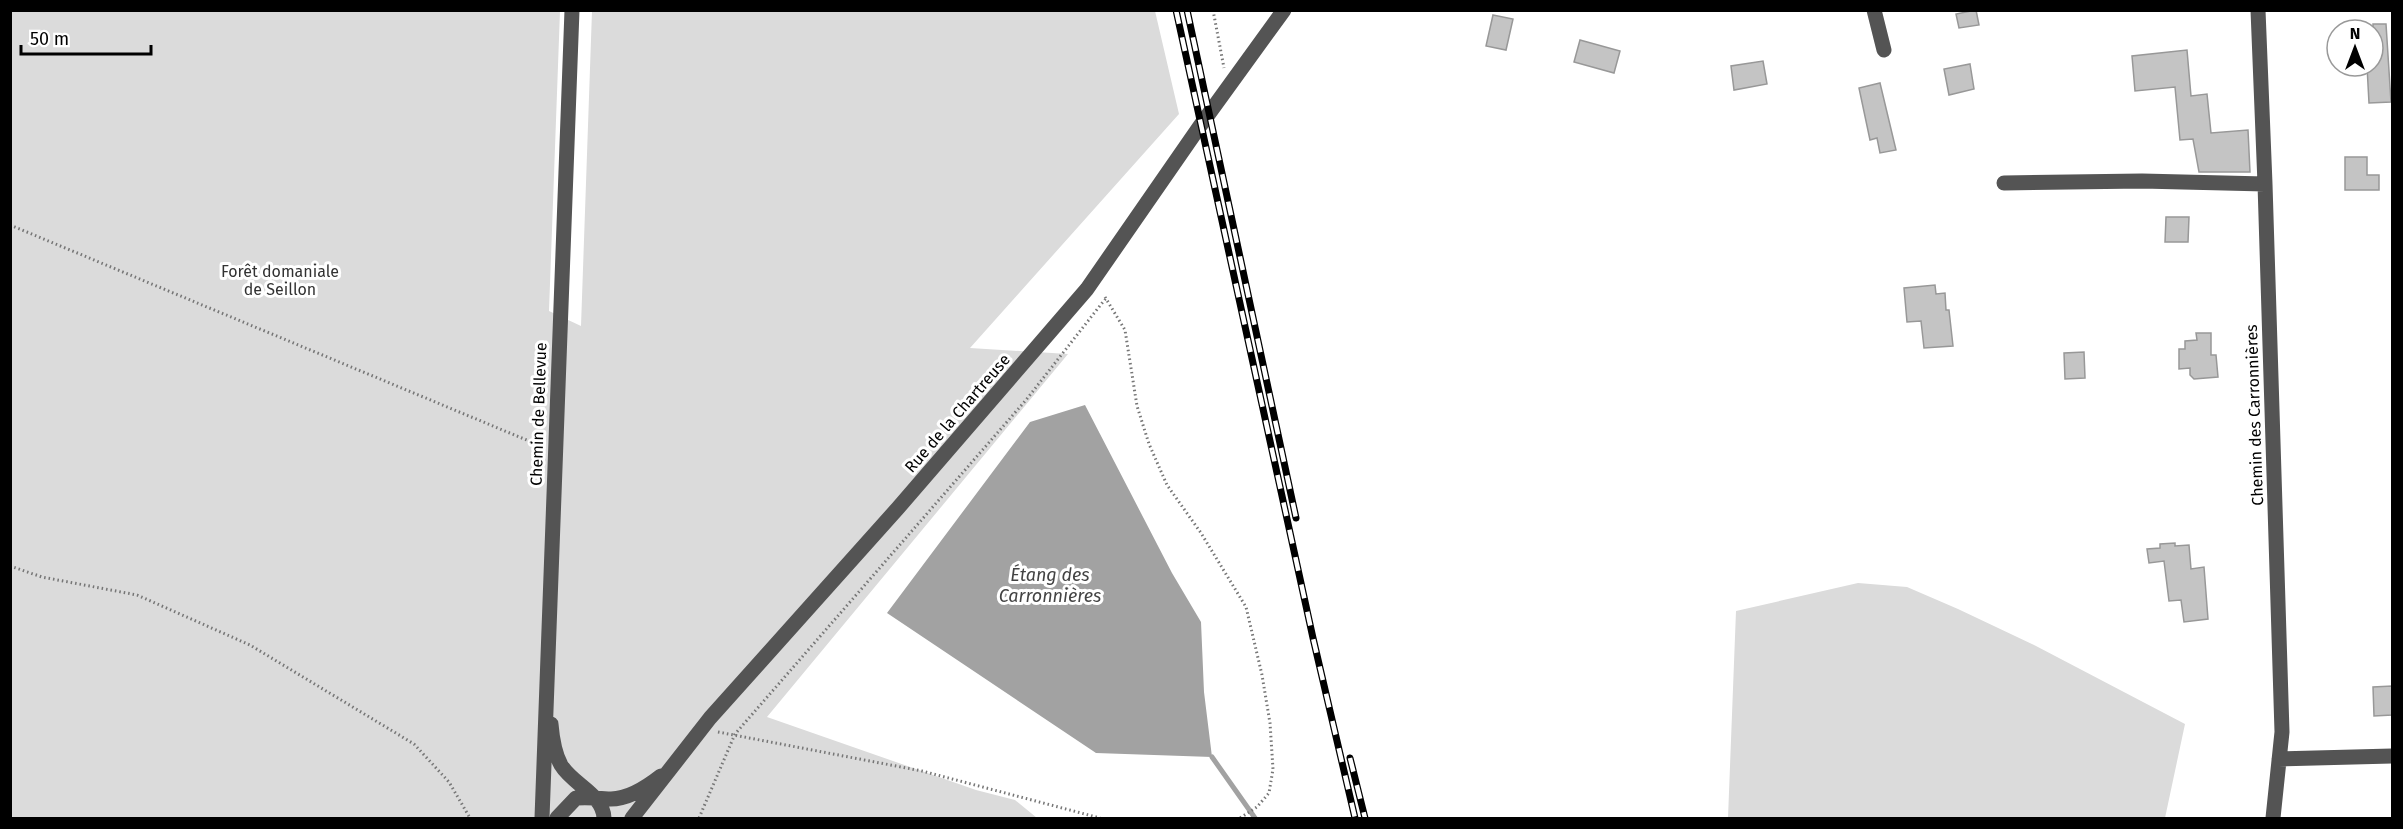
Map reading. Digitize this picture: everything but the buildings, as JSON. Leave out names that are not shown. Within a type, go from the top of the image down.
[{"type":"street","name":"Chemin de Bellevue","points":[[542,819],[572,10]]},
{"type":"street","name":"Rue de la Chartreuse","points":[[632,819],[700,730],[898,508],[1087,289],[1284,10]]},
{"type":"street","points":[[1874,10],[1884,50]]},
{"type":"street","name":"Chemin des Carronnières","points":[[2258,10],[2282,732],[2273,819]]},
{"type":"street","points":[[2004,183],[2142,181],[2265,184]]},
{"type":"street","points":[[546,685],[552,733],[561,764],[580,786],[594,796],[603,810],[604,819]]},
{"type":"street","points":[[2279,759],[2392,756]]},
{"type":"street","points":[[557,819],[576,798],[594,796],[611,799],[630,795],[650,785],[674,764]]},
{"type":"path","points":[[1213,10],[1228,90]]},
{"type":"path","points":[[10,225],[555,452]]},
{"type":"path","points":[[1087,289],[1106,298],[1125,330],[1137,406],[1149,444],[1167,484],[1201,533],[1246,607],[1262,675],[1270,723],[1273,769],[1269,793],[1243,818]]},
{"type":"path","points":[[699,819],[735,734],[1026,400],[1106,298]]},
{"type":"path","points":[[10,566],[42,577],[137,595],[250,645],[414,744],[449,782],[470,819]]},
{"type":"path","points":[[700,730],[735,734],[922,771],[1100,819]]},
{"type":"green space","name":"Forêt domaniale de Seillon","points":[[10,11],[560,11],[549,311],[581,326],[592,11],[1155,11],[1179,114],[970,348],[1068,354],[767,717],[976,790],[1015,800],[1037,818],[11,818]]},
{"type":"green space","points":[[1858,583],[1907,587],[2036,646],[2185,724],[2165,818],[1728,818],[1736,611]]},
{"type":"water","name":"Étang des Carronnières","points":[[1085,405],[1172,573],[1201,622],[1204,692],[1212,757],[1096,753],[887,613],[1030,422]]},
{"type":"waterway","points":[[1212,757],[1255,818]]},
{"type":"railway","points":[[1176,10],[1313,638],[1355,818]]},
{"type":"railway","points":[[1187,10],[1296,518]]},
{"type":"railway","points":[[1350,758],[1365,818]]}]
